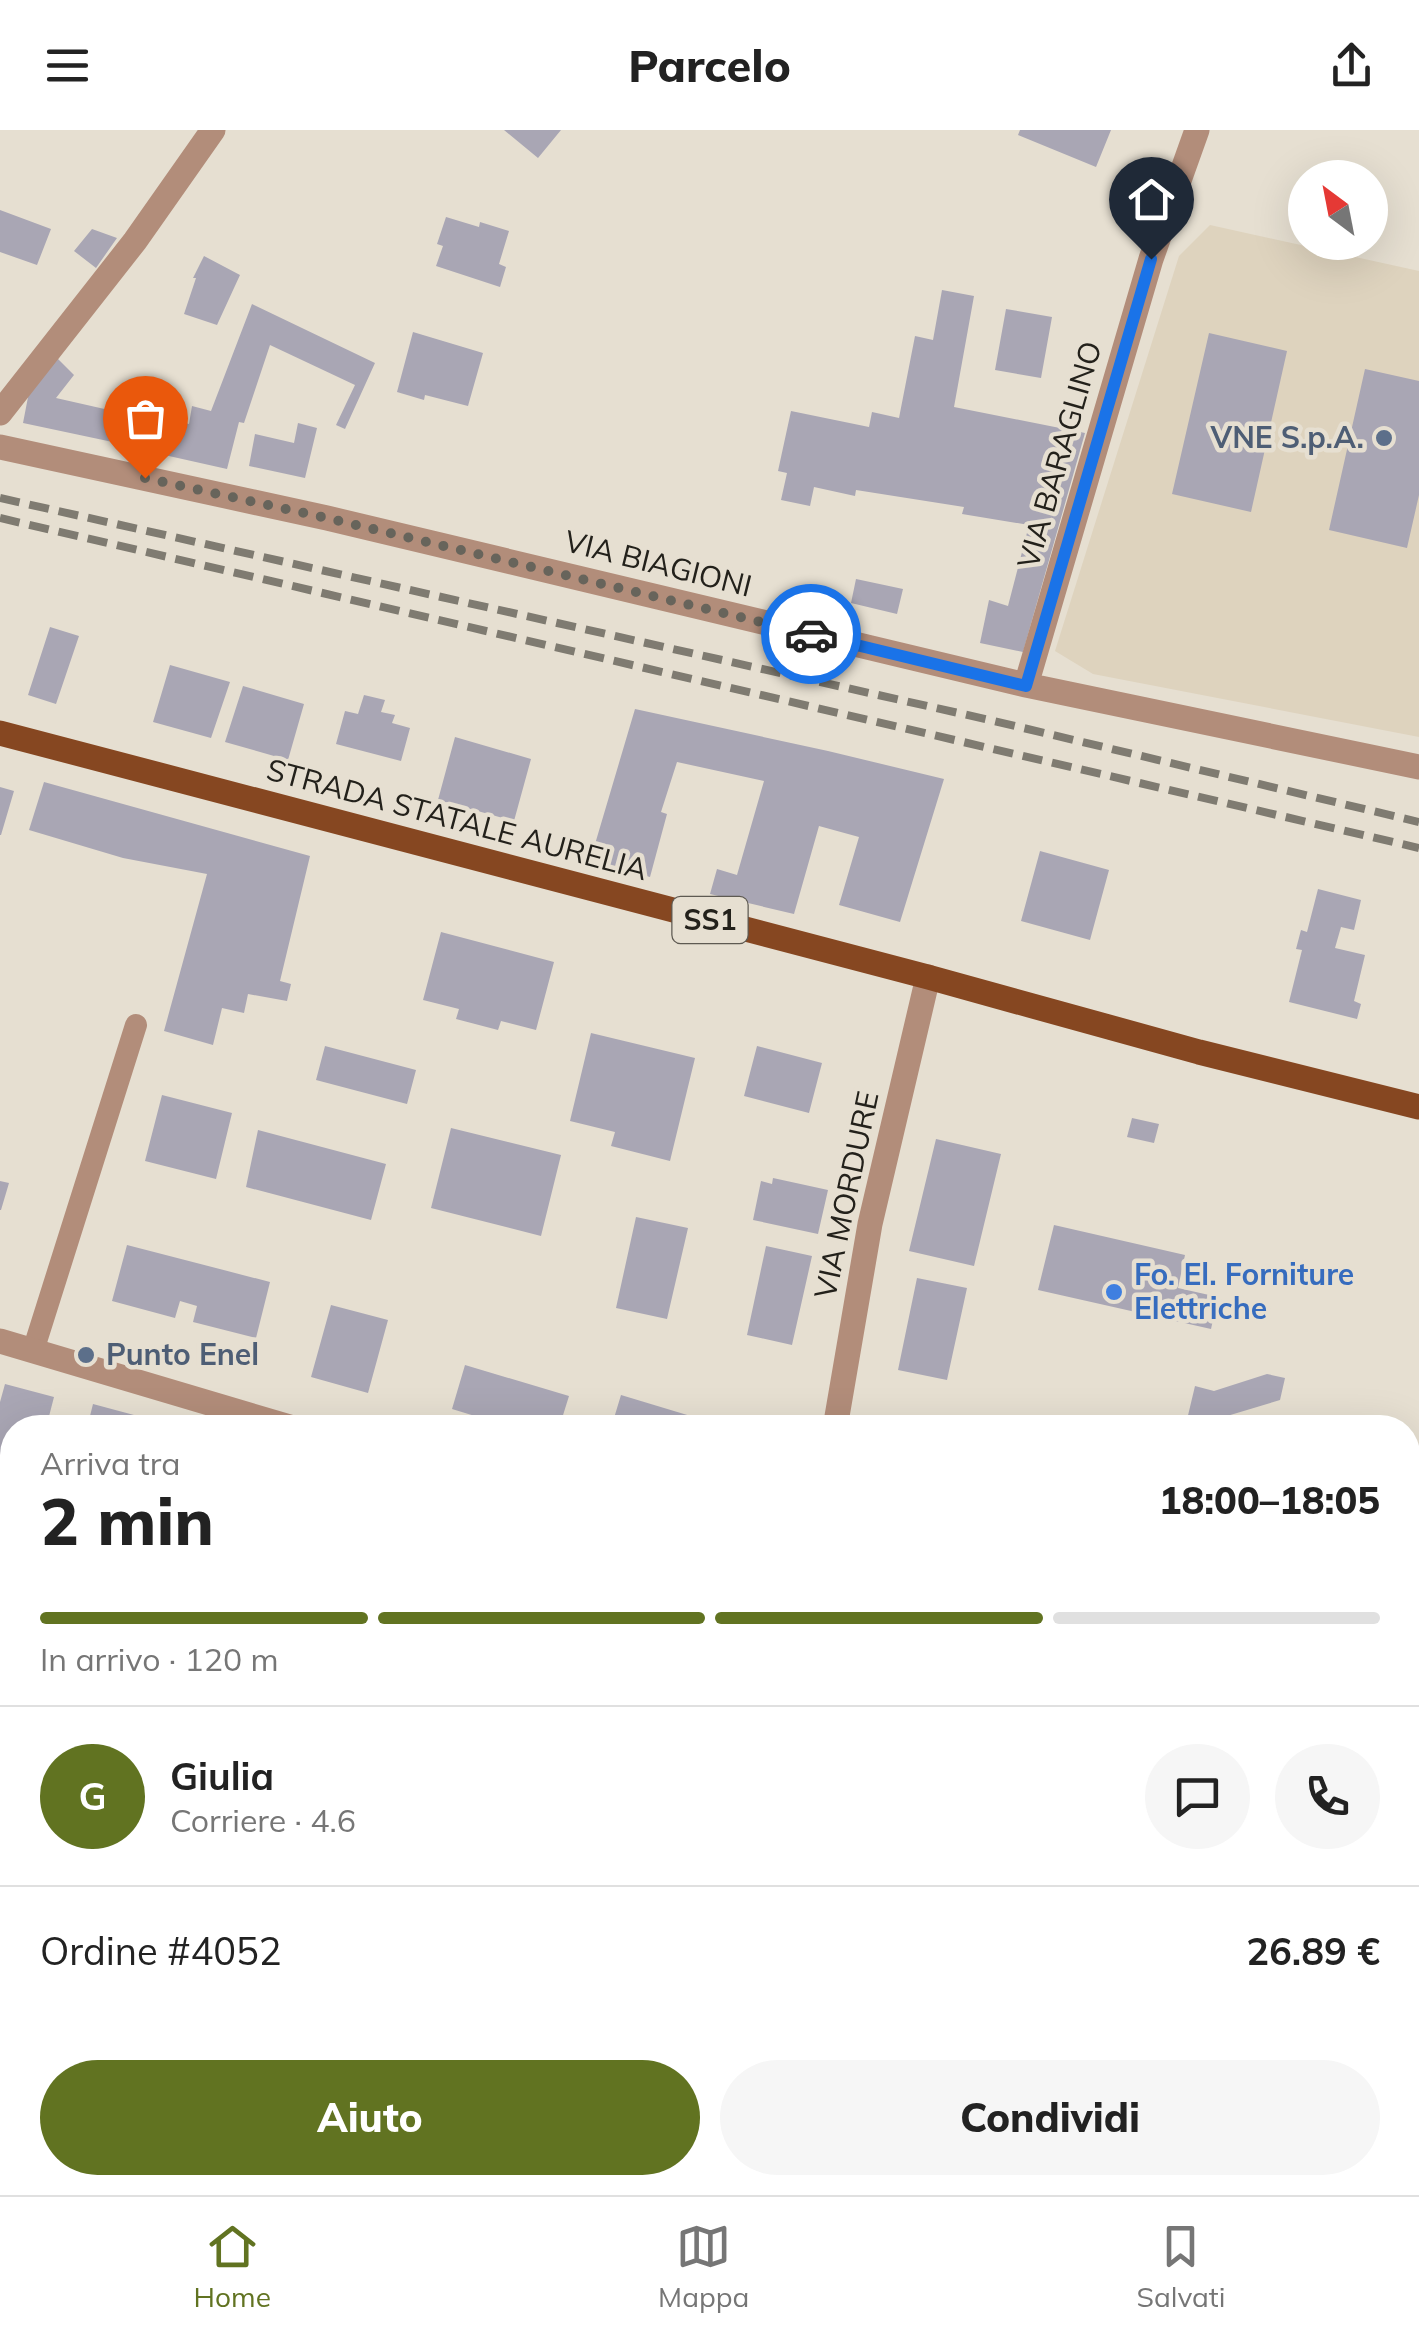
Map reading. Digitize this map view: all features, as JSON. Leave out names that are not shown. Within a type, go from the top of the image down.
[{"type":"main road","name":"STRADA STATALE AURELIA","points":[[0,733],[1419,1107]]},
{"type":"street","points":[[0,413],[135,241],[213,130]]},
{"type":"street","name":"VIA BARAGLINO","points":[[1026,686],[1151,259],[1198,130]]},
{"type":"street","name":"VIA BIAGIONI","points":[[0,447],[327,518],[1026,686],[1419,767]]},
{"type":"street","name":"VIA MORDURE","points":[[837,1415],[870,1224],[928,977]]},
{"type":"street","points":[[0,1342],[249,1415]]},
{"type":"lane","points":[[33,1351],[136,1025]]},
{"type":"shaded area","points":[[1210,225],[1288,242],[1288,260],[1369,260],[1419,271],[1419,737],[1093,674],[1055,651],[1179,256]]},
{"type":"building","points":[[504,130],[561,130],[538,158]]},
{"type":"building","points":[[1020,130],[1111,130],[1096,167],[1018,135]]},
{"type":"building","points":[[0,210],[51,229],[37,265],[0,252]]},
{"type":"building","points":[[446,217],[509,231],[499,264],[506,267],[500,287],[436,266],[443,246],[437,244]]},
{"type":"building","points":[[92,229],[117,238],[96,268],[74,251]]},
{"type":"building","points":[[204,256],[240,275],[217,325],[184,314],[193,278]]},
{"type":"building","points":[[942,290],[974,296],[954,407],[1085,433],[1023,652],[980,643],[989,600],[1008,606],[1029,525],[962,514],[964,507],[856,490],[855,496],[814,487],[810,506],[781,500],[787,473],[778,471],[791,411],[869,427],[872,412],[899,418],[915,336],[933,340]]},
{"type":"building","points":[[252,304],[375,363],[345,429],[336,425],[355,385],[270,345],[244,423],[239,422],[227,469],[160,454],[170,419],[189,424],[192,406],[211,411]]},
{"type":"building","points":[[1006,309],[1052,317],[1041,378],[995,370]]},
{"type":"building","points":[[413,332],[483,353],[468,406],[397,392]]},
{"type":"building","points":[[1209,333],[1287,351],[1251,512],[1172,494]]},
{"type":"building","points":[[55,356],[74,375],[56,398],[131,415],[122,444],[23,423],[29,392]]},
{"type":"building","name":"VNE S.p.A.","points":[[1365,369],[1419,381],[1419,495],[1407,548],[1329,530]]},
{"type":"building","points":[[298,423],[317,428],[305,478],[249,466],[255,434],[294,443]]},
{"type":"building","points":[[856,579],[903,589],[897,614],[851,603]]},
{"type":"building","points":[[50,627],[79,636],[56,704],[28,695]]},
{"type":"building","points":[[170,665],[230,682],[211,738],[153,722]]},
{"type":"building","points":[[243,686],[304,704],[288,760],[225,742]]},
{"type":"building","points":[[364,695],[385,700],[381,712],[395,715],[392,723],[410,728],[401,761],[336,744],[345,711],[358,714]]},
{"type":"building","points":[[635,709],[944,779],[900,922],[839,905],[859,837],[819,826],[794,914],[710,894],[717,869],[737,875],[764,781],[677,762],[661,812],[667,814],[650,877],[590,861]]},
{"type":"building","points":[[455,737],[531,759],[514,821],[438,800]]},
{"type":"building","points":[[44,782],[310,856],[280,981],[291,984],[287,1001],[248,994],[244,1013],[222,1008],[213,1045],[164,1031],[207,874],[123,858],[29,830]]},
{"type":"building","points":[[0,787],[14,791],[1,835],[0,835]]},
{"type":"building","points":[[1040,851],[1109,870],[1090,940],[1021,921]]},
{"type":"building","points":[[1318,889],[1361,900],[1354,930],[1341,927],[1335,948],[1365,955],[1354,1001],[1361,1004],[1357,1019],[1289,1002],[1302,950],[1296,949],[1301,930],[1307,932]]},
{"type":"building","points":[[441,932],[554,962],[536,1030],[501,1021],[498,1030],[456,1019],[459,1009],[423,1000]]},
{"type":"building","points":[[591,1033],[695,1058],[670,1161],[611,1146],[615,1132],[570,1121]]},
{"type":"building","points":[[325,1046],[416,1070],[407,1104],[316,1080]]},
{"type":"building","points":[[757,1046],[822,1063],[809,1113],[744,1096]]},
{"type":"building","points":[[162,1095],[232,1113],[216,1179],[145,1161]]},
{"type":"building","points":[[1132,1118],[1159,1124],[1154,1143],[1127,1137]]},
{"type":"building","points":[[451,1128],[561,1155],[541,1236],[431,1208]]},
{"type":"building","points":[[258,1130],[386,1164],[371,1220],[246,1187]]},
{"type":"building","points":[[936,1139],[1001,1154],[974,1266],[909,1251]]},
{"type":"building","points":[[773,1178],[828,1190],[818,1234],[753,1220],[761,1181],[772,1184]]},
{"type":"building","points":[[0,1181],[9,1183],[1,1210],[0,1210]]},
{"type":"building","points":[[636,1217],[688,1228],[667,1319],[616,1308]]},
{"type":"building","points":[[1054,1225],[1185,1255],[1178,1288],[1218,1297],[1211,1329],[1038,1290]]},
{"type":"building","points":[[127,1245],[270,1282],[256,1338],[193,1322],[197,1306],[180,1301],[175,1318],[112,1301]]},
{"type":"building","points":[[766,1246],[812,1256],[792,1345],[747,1335]]},
{"type":"building","points":[[917,1278],[967,1288],[947,1380],[898,1370]]},
{"type":"building","points":[[331,1305],[388,1320],[368,1393],[311,1377]]},
{"type":"building","points":[[465,1365],[569,1396],[563,1415],[472,1415],[452,1409]]},
{"type":"building","points":[[1267,1374],[1285,1378],[1280,1400],[1230,1415],[1188,1415],[1195,1386],[1214,1391]]},
{"type":"building","points":[[5,1384],[54,1397],[49,1415],[0,1415]]},
{"type":"building","points":[[621,1395],[687,1415],[615,1415]]},
{"type":"building","points":[[93,1404],[134,1415],[90,1415]]},
{"type":"railway","points":[[0,498],[994,721],[1419,822]]},
{"type":"railway","points":[[0,518],[1419,848]]},
{"type":"way so far","points":[[145,478],[811,634]]},
{"type":"place","name":"VNE S.p.A.","points":[[1384,438]]},
{"type":"place","name":"Fo. El. Forniture Elettriche","points":[[1114,1292]]},
{"type":"place","name":"Punto Enel","points":[[86,1355]]},
{"type":"route","points":[[811,634],[1026,686],[1151,259]]}]
